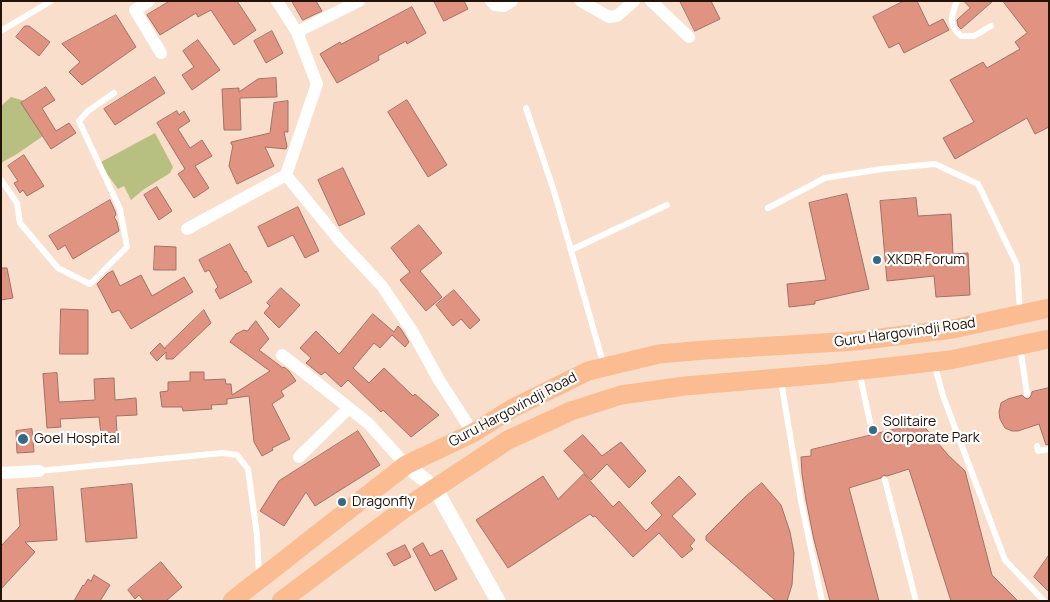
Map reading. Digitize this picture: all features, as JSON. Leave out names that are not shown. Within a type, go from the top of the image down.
[{"type":"main road","name":"Guru Hargovindji Road","points":[[232,601],[406,465],[473,434],[512,408],[588,371],[659,354],[856,341],[953,329],[1049,308]]},
{"type":"main road","name":"Guru Hargovindji Road","points":[[281,601],[406,508],[508,440],[571,411],[621,395],[685,386],[950,360],[1049,339]]},
{"type":"street","points":[[149,1],[135,10],[161,53]]},
{"type":"street","points":[[187,229],[286,174],[317,84],[297,32],[276,1]]},
{"type":"street","points":[[297,32],[360,1]]},
{"type":"street","points":[[491,1],[494,5],[504,6],[512,1]]},
{"type":"street","points":[[582,1],[609,17],[617,16],[634,1]]},
{"type":"street","points":[[651,1],[689,37]]},
{"type":"street","points":[[286,174],[340,241],[382,286],[412,331],[439,380],[473,434]]},
{"type":"street","points":[[282,355],[368,423],[406,465],[435,488],[498,601]]},
{"type":"street","points":[[298,457],[349,408]]},
{"type":"street","points":[[1,473],[39,471]]},
{"type":"lane","points":[[1,31],[51,1]]},
{"type":"lane","points":[[957,1],[951,24],[961,36],[974,36],[992,26]]},
{"type":"lane","points":[[1,180],[17,203],[20,223],[58,268],[90,284],[127,247],[120,210],[79,121],[88,111],[114,93]]},
{"type":"lane","points":[[526,108],[554,191],[604,367]]},
{"type":"lane","points":[[768,208],[825,178],[882,169],[935,164],[978,184],[1017,265],[1020,314]]},
{"type":"lane","points":[[571,250],[667,205]]},
{"type":"lane","points":[[1019,345],[1026,394]]},
{"type":"lane","points":[[934,362],[943,396],[1005,560],[1044,601]]},
{"type":"lane","points":[[858,370],[870,422]]},
{"type":"lane","points":[[781,378],[801,501],[822,601]]},
{"type":"lane","points":[[1037,446],[1038,451],[1049,449]]},
{"type":"lane","points":[[39,471],[222,453],[237,456],[248,469],[257,536],[260,580]]},
{"type":"lane","points":[[885,480],[916,601]]},
{"type":"green space","points":[[11,97],[28,102],[43,136],[1,163],[1,106]]},
{"type":"green space","points":[[155,133],[173,167],[170,173],[131,200],[124,186],[118,189],[99,163]]},
{"type":"building","points":[[170,1],[237,1],[256,30],[234,45],[211,10],[198,17],[196,13],[160,35],[147,15]]},
{"type":"building","points":[[292,1],[316,1],[322,11],[303,20]]},
{"type":"building","points":[[434,1],[464,1],[468,9],[444,21]]},
{"type":"building","points":[[680,1],[711,1],[720,19],[695,31]]},
{"type":"building","points":[[904,1],[917,1],[929,26],[943,19],[949,30],[904,53],[899,43],[889,48],[873,17]]},
{"type":"building","points":[[964,1],[993,1],[961,29],[958,26],[957,20],[970,8]]},
{"type":"building","points":[[1003,1],[1049,1],[1049,127],[1035,134],[1027,118],[955,159],[943,138],[974,122],[950,80],[983,62],[987,68],[1020,49],[1015,42],[1027,33]]},
{"type":"building","points":[[412,7],[426,33],[407,44],[406,41],[378,56],[379,60],[337,83],[320,54],[340,42],[341,44]]},
{"type":"building","points":[[116,15],[136,47],[82,85],[69,72],[80,62],[62,44]]},
{"type":"building","points":[[25,26],[29,26],[50,42],[39,56],[16,37]]},
{"type":"building","points":[[272,31],[283,53],[266,63],[254,41]]},
{"type":"building","points":[[198,40],[220,70],[192,90],[182,75],[194,67],[183,51]]},
{"type":"building","points":[[155,77],[165,93],[115,125],[104,109]]},
{"type":"building","points":[[276,78],[277,97],[240,98],[241,130],[224,130],[222,89],[239,88],[239,92],[258,79]]},
{"type":"building","points":[[46,87],[55,100],[42,108],[56,131],[69,123],[76,133],[51,149],[21,103]]},
{"type":"building","points":[[407,100],[447,165],[428,177],[388,112]]},
{"type":"building","points":[[288,101],[288,132],[284,132],[286,149],[265,147],[274,166],[237,184],[229,166],[233,145],[231,142],[270,133],[274,103]]},
{"type":"building","points":[[177,111],[179,115],[184,111],[190,121],[178,129],[190,148],[202,140],[212,156],[195,166],[209,188],[194,198],[178,174],[185,169],[157,123]]},
{"type":"building","points":[[24,155],[44,186],[27,196],[23,190],[20,193],[14,183],[18,181],[8,166]]},
{"type":"building","points":[[343,168],[365,214],[339,226],[318,180]]},
{"type":"building","points":[[157,187],[172,211],[159,220],[144,195]]},
{"type":"building","points":[[847,194],[869,289],[815,301],[815,304],[789,307],[787,284],[826,280],[809,203]]},
{"type":"building","points":[[916,198],[918,216],[951,214],[953,254],[968,253],[970,295],[936,297],[934,276],[887,281],[880,201]]},
{"type":"building","points":[[110,200],[115,211],[116,215],[114,217],[119,231],[73,259],[65,245],[58,250],[49,236]]},
{"type":"building","points":[[298,207],[319,251],[305,258],[293,235],[268,247],[258,227]]},
{"type":"building","points":[[419,225],[442,253],[420,271],[442,297],[426,311],[400,280],[410,272],[391,248]]},
{"type":"building","points":[[230,244],[252,282],[220,299],[215,290],[218,287],[209,270],[205,272],[199,260]]},
{"type":"building","points":[[155,246],[176,247],[176,270],[154,270]]},
{"type":"building","points":[[1,268],[7,268],[13,298],[1,300]]},
{"type":"building","points":[[113,271],[120,286],[141,275],[152,296],[184,277],[193,292],[131,329],[119,310],[112,313],[97,284]]},
{"type":"building","points":[[281,288],[300,305],[279,328],[264,313],[270,306],[267,303]]},
{"type":"building","points":[[454,290],[480,320],[470,329],[461,319],[453,326],[436,305]]},
{"type":"building","points":[[61,309],[88,310],[88,354],[60,354]]},
{"type":"building","points":[[204,310],[211,323],[173,359],[166,359],[166,352],[157,361],[150,353],[160,343],[165,349]]},
{"type":"building","points":[[373,314],[394,332],[398,326],[409,342],[405,347],[392,335],[380,348],[374,343],[353,368],[369,383],[384,368],[413,396],[415,394],[439,415],[411,437],[383,410],[381,412],[348,380],[341,387],[325,372],[321,375],[306,363],[311,358],[300,348],[316,331],[339,354]]},
{"type":"building","points":[[256,321],[269,339],[259,350],[289,371],[296,381],[281,391],[284,396],[272,404],[290,439],[272,448],[273,450],[262,456],[254,442],[249,396],[227,399],[227,404],[211,405],[212,409],[183,411],[182,407],[162,407],[160,392],[168,391],[168,382],[190,381],[190,372],[204,372],[204,380],[225,379],[226,384],[231,384],[232,395],[270,371],[230,342],[236,334],[244,330],[247,331]]},
{"type":"building","points":[[57,373],[59,402],[95,400],[94,379],[114,378],[115,400],[136,398],[137,415],[116,416],[117,433],[101,434],[99,417],[60,419],[61,427],[47,428],[43,374]]},
{"type":"building","points":[[1049,388],[1049,444],[1046,445],[1039,424],[1018,431],[1005,428],[1000,419],[1001,403],[1022,395],[1028,399],[1032,392]]},
{"type":"building","points":[[921,423],[949,456],[965,471],[992,575],[1018,601],[951,601],[909,469],[887,476],[883,475],[881,478],[849,488],[879,601],[830,601],[814,540],[806,500],[801,457],[811,456],[811,450]]},
{"type":"building","points":[[32,429],[34,452],[17,453],[16,431]]},
{"type":"building","points":[[358,431],[380,465],[315,506],[306,492],[284,526],[260,511],[279,481]]},
{"type":"building","points":[[583,435],[602,456],[621,442],[646,471],[629,488],[607,464],[591,480],[564,451]]},
{"type":"building","points":[[584,474],[613,507],[619,501],[646,531],[662,515],[651,503],[679,476],[696,494],[672,516],[695,540],[690,546],[693,549],[682,558],[659,533],[633,557],[595,516],[593,517],[590,514],[508,568],[476,520],[543,476],[558,499]]},
{"type":"building","points":[[762,483],[781,505],[790,532],[794,553],[792,585],[787,601],[776,601],[706,540],[706,536],[746,496]]},
{"type":"building","points":[[132,484],[137,538],[86,542],[81,489]]},
{"type":"building","points":[[53,487],[57,540],[25,542],[35,552],[1,589],[1,546],[20,526],[17,489]]},
{"type":"building","points":[[423,543],[430,556],[442,550],[457,579],[435,591],[413,549]]},
{"type":"building","points":[[405,545],[411,557],[394,566],[387,554]]},
{"type":"building","points":[[1049,555],[1049,592],[1034,577]]},
{"type":"building","points":[[161,562],[182,587],[166,601],[144,601],[139,595],[135,599],[128,590]]},
{"type":"building","points":[[94,575],[110,585],[100,601],[74,601],[83,585],[88,579],[91,581]]},
{"type":"place","name":"XKDR Forum","points":[[877,260]]},
{"type":"place","name":"Solitaire Corporate Park","points":[[873,430]]},
{"type":"place","name":"Goel Hospital","points":[[23,439]]},
{"type":"place","name":"Dragonfly","points":[[342,502]]}]
